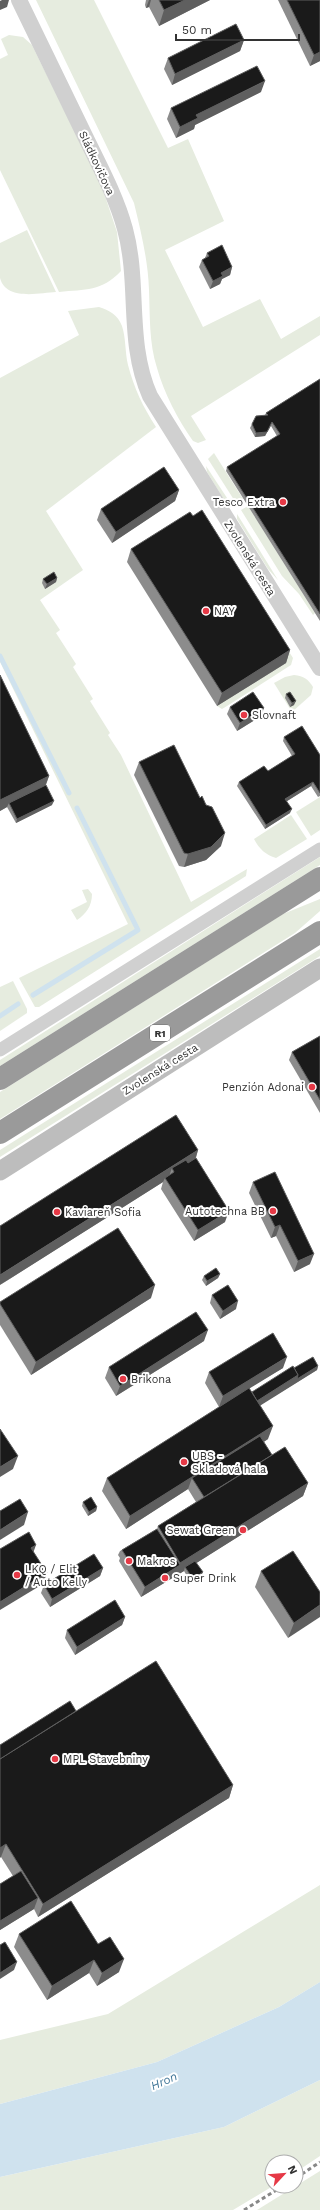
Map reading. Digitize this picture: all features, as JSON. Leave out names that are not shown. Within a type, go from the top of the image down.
[{"type":"highway","points":[[0,1079],[320,878]]},
{"type":"highway","name":"R1","points":[[0,1133],[320,932]]},
{"type":"main road","name":"Zvolenská cesta","points":[[0,1171],[320,968]]},
{"type":"street","name":"Sládkovičova","points":[[19,0],[105,178],[120,216],[128,246],[134,338]]},
{"type":"street","name":"Zvolenská cesta","points":[[134,338],[144,383],[160,414],[320,668]]},
{"type":"street","points":[[0,1050],[320,849]]},
{"type":"shaded area","points":[[36,0],[94,0],[168,148],[188,139],[224,221],[165,250],[203,327],[260,299],[281,339],[320,316],[320,335],[191,416],[206,440],[198,443],[193,441],[177,415],[163,387],[154,359],[150,329],[146,257],[134,203]]},
{"type":"shaded area","points":[[9,35],[23,37],[32,45],[102,187],[117,232],[121,271],[107,283],[100,286],[85,290],[59,292],[0,170],[0,59],[8,55],[1,39]]},
{"type":"shaded area","points":[[27,230],[56,292],[32,294],[16,293],[3,285],[0,278],[0,243]]},
{"type":"shaded area","points":[[99,307],[113,314],[122,326],[126,356],[133,382],[143,405],[156,427],[46,511],[83,570],[40,600],[60,630],[56,633],[76,664],[73,667],[93,699],[90,701],[110,733],[108,735],[121,755],[191,902],[247,869],[246,876],[39,1007],[35,1007],[19,978],[128,924],[0,662],[0,378],[79,335],[68,311]]},
{"type":"shaded area","points":[[214,453],[243,499],[236,503],[208,459]]},
{"type":"shaded area","points":[[206,466],[231,504],[226,503],[207,472]]},
{"type":"shaded area","points":[[248,506],[315,613],[313,615],[299,594],[282,576],[241,510]]},
{"type":"shaded area","points":[[237,514],[278,580],[268,569],[237,519]]},
{"type":"shaded area","points":[[277,633],[293,658],[291,665],[222,709],[217,706]]},
{"type":"shaded area","points":[[294,675],[305,678],[313,687],[311,695],[292,712],[274,683],[285,677]]},
{"type":"shaded area","points":[[320,797],[320,830],[311,836],[296,812]]},
{"type":"shaded area","points":[[291,815],[307,839],[276,858],[269,855],[258,846],[254,839]]},
{"type":"shaded area","points":[[320,857],[320,865],[0,1066],[0,1060]]},
{"type":"shaded area","points":[[88,889],[92,894],[90,906],[77,920],[71,910],[87,902],[82,890]]},
{"type":"shaded area","points":[[320,899],[320,911],[295,933],[0,1119],[0,1092],[283,914]]},
{"type":"shaded area","points":[[320,949],[320,956],[0,1157],[0,1150]]},
{"type":"shaded area","points":[[13,981],[27,1009],[27,1013],[0,1031],[0,987]]},
{"type":"shaded area","points":[[320,1885],[320,1982],[279,2007],[157,2062],[0,2104],[0,2040],[108,2014]]},
{"type":"shaded area","points":[[320,2080],[320,2156],[304,2167],[304,2154],[264,2154],[264,2191],[233,2210],[0,2210],[0,2177],[224,2127]]},
{"type":"shaded area","points":[[320,2171],[320,2210],[257,2210],[283,2194],[304,2194],[304,2181]]},
{"type":"water","name":"Hron","points":[[320,1982],[320,2080],[224,2127],[0,2177],[0,2104],[157,2062],[279,2007]]},
{"type":"building","points":[[159,0],[185,0],[164,10]]},
{"type":"building","points":[[287,0],[320,0],[320,52],[314,55]]},
{"type":"building","points":[[236,24],[244,40],[175,74],[168,58]]},
{"type":"building","points":[[257,66],[265,81],[196,115],[198,118],[180,127],[171,108]]},
{"type":"building","points":[[222,245],[232,267],[221,273],[223,276],[213,281],[202,260],[209,256],[207,253]]},
{"type":"building","name":"Tesco Extra","points":[[320,379],[320,614],[227,467],[280,434],[272,422],[267,432],[256,433],[252,424],[256,416],[268,415],[266,413]]},
{"type":"building","points":[[164,467],[179,490],[116,532],[101,509]]},
{"type":"building","points":[[202,510],[290,650],[222,693],[131,549],[190,512],[193,516]]},
{"type":"building","points":[[54,572],[57,578],[47,584],[43,579]]},
{"type":"building","points":[[0,675],[49,776],[0,800]]},
{"type":"building","points":[[253,692],[264,708],[240,723],[230,707]]},
{"type":"building","points":[[290,692],[296,701],[292,703],[286,694]]},
{"type":"building","points":[[302,726],[320,755],[320,793],[313,782],[285,799],[292,809],[266,825],[239,782],[264,766],[268,771],[295,754],[284,737]]},
{"type":"building","points":[[174,745],[200,798],[202,796],[206,805],[212,807],[225,833],[211,847],[188,854],[184,853],[139,762]]},
{"type":"building","points":[[46,785],[54,801],[17,819],[9,803]]},
{"type":"building","name":"Penzión Adonai","points":[[320,1036],[320,1100],[292,1052]]},
{"type":"building","points":[[176,1115],[198,1150],[0,1275],[0,1226]]},
{"type":"building","points":[[196,1158],[229,1211],[198,1230],[165,1178],[174,1172],[172,1168],[186,1160],[188,1163]]},
{"type":"building","points":[[275,1172],[314,1254],[298,1261],[280,1225],[275,1227],[253,1182]]},
{"type":"building","points":[[118,1228],[155,1285],[36,1362],[0,1302]]},
{"type":"building","points":[[216,1268],[220,1274],[207,1281],[204,1276]]},
{"type":"building","points":[[228,1285],[238,1301],[223,1311],[212,1295]]},
{"type":"building","points":[[196,1312],[208,1330],[120,1386],[109,1367]]},
{"type":"building","points":[[273,1333],[287,1357],[223,1396],[209,1372]]},
{"type":"building","points":[[313,1357],[318,1366],[297,1379],[298,1375],[294,1368]]},
{"type":"building","points":[[293,1366],[298,1375],[257,1401],[252,1392]]},
{"type":"building","points":[[249,1388],[273,1426],[130,1516],[107,1478]]},
{"type":"building","points":[[0,1429],[18,1456],[0,1467]]},
{"type":"building","points":[[260,1436],[272,1455],[204,1497],[192,1478]]},
{"type":"building","points":[[285,1447],[308,1483],[180,1563],[158,1526]]},
{"type":"building","points":[[91,1497],[97,1507],[89,1512],[83,1502]]},
{"type":"building","points":[[20,1499],[28,1512],[0,1530],[0,1511]]},
{"type":"building","points":[[157,1529],[180,1565],[145,1587],[122,1550]]},
{"type":"building","points":[[29,1532],[36,1545],[31,1548],[47,1573],[0,1602],[0,1549]]},
{"type":"building","points":[[293,1551],[320,1592],[320,1605],[294,1623],[261,1571]]},
{"type":"building","points":[[94,1554],[103,1568],[52,1599],[44,1585]]},
{"type":"building","points":[[195,1561],[203,1572],[193,1579],[185,1567]]},
{"type":"building","points":[[115,1600],[125,1617],[77,1647],[67,1630]]},
{"type":"building","points":[[156,1661],[233,1785],[43,1904],[6,1844],[0,1848],[0,1759]]},
{"type":"building","points":[[70,1701],[76,1711],[0,1759],[0,1745]]},
{"type":"building","points":[[21,1871],[38,1898],[0,1921],[0,1884]]},
{"type":"building","points":[[71,1901],[98,1944],[110,1937],[124,1959],[102,1973],[94,1960],[52,1986],[19,1934]]},
{"type":"building","points":[[5,1942],[17,1962],[0,1973],[0,1945]]},
{"type":"waterway","points":[[0,656],[69,793]]},
{"type":"waterway","points":[[33,995],[138,930],[77,808]]},
{"type":"waterway","points":[[0,1016],[18,1004]]},
{"type":"railway","points":[[304,2173],[320,2162]]},
{"type":"railway","points":[[244,2210],[270,2194]]},
{"type":"place","name":"Tesco Extra","points":[[283,502]]},
{"type":"place","name":"NAY","points":[[206,611]]},
{"type":"place","name":"Slovnaft","points":[[244,715]]},
{"type":"place","name":"Penzión Adonai","points":[[312,1087]]},
{"type":"place","name":"Autotechna BB","points":[[273,1211]]},
{"type":"place","name":"Kaviareň Sofia","points":[[57,1212]]},
{"type":"place","name":"Brikona","points":[[123,1379]]},
{"type":"place","name":"UBS - Skladová hala","points":[[184,1462]]},
{"type":"place","name":"Sewat Green","points":[[243,1530]]},
{"type":"place","name":"Makros","points":[[129,1561]]},
{"type":"place","name":"LKQ / Elit / Auto Kelly","points":[[17,1575]]},
{"type":"place","name":"Super Drink","points":[[165,1578]]},
{"type":"place","name":"MPL Stavebniny","points":[[55,1759]]}]
